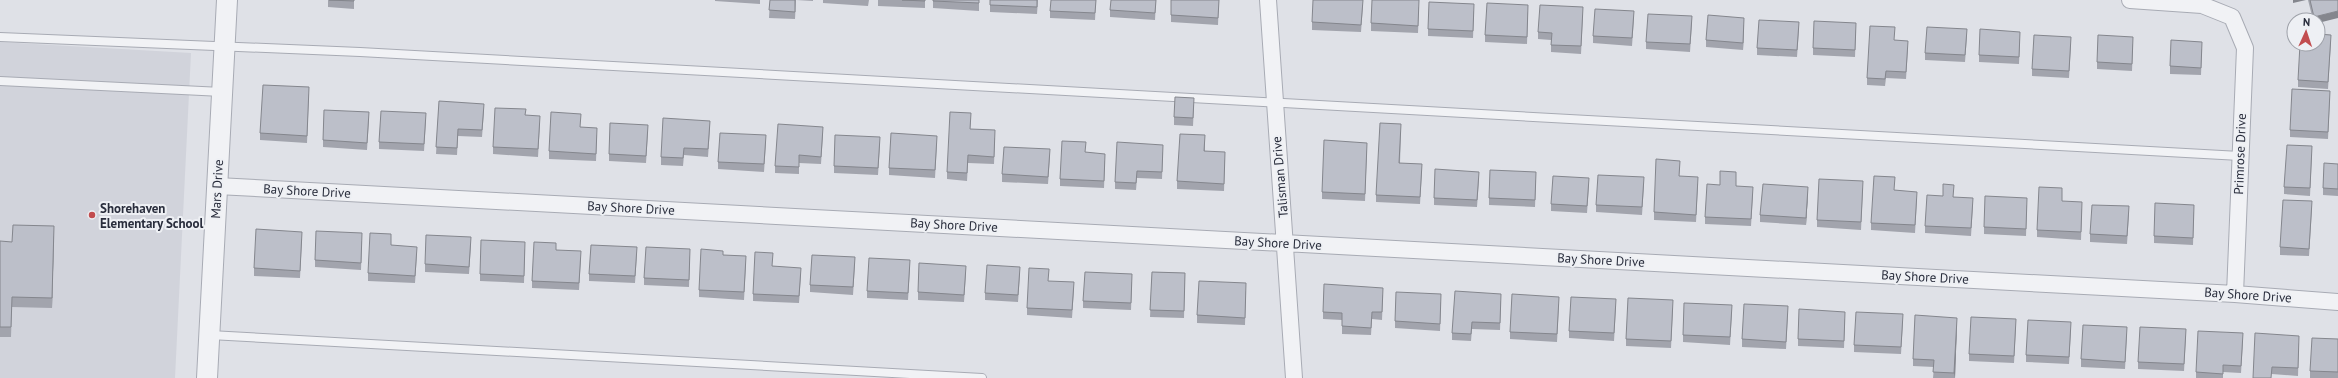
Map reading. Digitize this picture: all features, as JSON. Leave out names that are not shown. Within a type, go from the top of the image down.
[{"type":"street","name":"Mars Drive","points":[[207,378],[227,0]]},
{"type":"street","name":"Talisman Drive","points":[[1268,0],[1294,378]]},
{"type":"street","name":"Primrose Drive","points":[[2130,0],[2202,5],[2232,17],[2245,48],[2234,294]]},
{"type":"street","name":"Bay Shore Drive","points":[[218,186],[2234,294],[2338,302]]},
{"type":"lane","points":[[0,36],[368,53],[2240,156]]},
{"type":"lane","points":[[0,81],[222,92]]},
{"type":"lane","points":[[210,335],[982,378]]},
{"type":"shaded area","name":"Shorehaven Elementary School","points":[[0,42],[191,53],[175,378],[0,378]]},
{"type":"building","points":[[329,0],[354,0],[354,1]]},
{"type":"building","points":[[770,0],[795,0],[795,12],[769,10]]},
{"type":"building","points":[[902,0],[925,0],[925,1]]},
{"type":"building","points":[[979,0],[979,3],[933,1]]},
{"type":"building","points":[[990,0],[1037,0],[1037,7],[990,5]]},
{"type":"building","points":[[1051,0],[1096,0],[1095,13],[1050,11]]},
{"type":"building","points":[[1111,0],[1156,0],[1155,13],[1110,10]]},
{"type":"building","points":[[1171,0],[1219,0],[1218,18],[1171,15]]},
{"type":"building","points":[[1313,0],[1363,0],[1361,25],[1312,22]]},
{"type":"building","points":[[1372,0],[1419,0],[1418,26],[1371,23]]},
{"type":"building","points":[[2310,0],[2338,0],[2338,11],[2326,14],[2326,12],[2313,12]]},
{"type":"building","points":[[1429,2],[1474,4],[1473,31],[1428,29]]},
{"type":"building","points":[[1487,3],[1528,5],[1527,37],[1485,35]]},
{"type":"building","points":[[1540,5],[1583,7],[1581,46],[1551,45],[1552,33],[1538,32]]},
{"type":"building","points":[[1595,9],[1634,11],[1632,38],[1593,36]]},
{"type":"building","points":[[1648,14],[1692,16],[1690,44],[1646,42]]},
{"type":"building","points":[[1708,15],[1744,18],[1743,43],[1706,40]]},
{"type":"building","points":[[1759,20],[1799,22],[1797,50],[1757,48]]},
{"type":"building","points":[[1814,21],[1856,23],[1855,50],[1813,48]]},
{"type":"building","points":[[1870,26],[1895,27],[1894,40],[1908,41],[1906,72],[1886,71],[1885,79],[1867,78]]},
{"type":"building","points":[[1927,27],[1967,29],[1965,55],[1925,53]]},
{"type":"building","points":[[1980,29],[2020,32],[2019,57],[1979,55]]},
{"type":"building","points":[[2034,35],[2071,37],[2069,71],[2032,69]]},
{"type":"building","points":[[2098,35],[2133,37],[2132,64],[2097,62]]},
{"type":"building","points":[[2326,35],[2331,35],[2328,82],[2298,80],[2300,52],[2326,52]]},
{"type":"building","points":[[2171,40],[2202,42],[2201,68],[2170,66]]},
{"type":"building","points":[[263,85],[309,87],[307,136],[260,133]]},
{"type":"building","points":[[2292,89],[2330,91],[2328,132],[2290,130]]},
{"type":"building","points":[[1175,97],[1194,98],[1193,118],[1174,117]]},
{"type":"building","points":[[439,101],[484,104],[482,130],[458,129],[457,148],[436,147]]},
{"type":"building","points":[[495,108],[526,109],[525,115],[540,116],[538,149],[493,147]]},
{"type":"building","points":[[324,110],[369,112],[367,143],[323,140]]},
{"type":"building","points":[[381,111],[426,113],[424,144],[379,142]]},
{"type":"building","points":[[551,112],[581,114],[580,127],[597,128],[596,154],[549,151]]},
{"type":"building","points":[[950,112],[971,113],[970,129],[995,130],[994,157],[968,155],[967,173],[947,172]]},
{"type":"building","points":[[663,118],[710,121],[708,149],[684,148],[683,158],[661,157]]},
{"type":"building","points":[[610,123],[648,125],[646,156],[609,154]]},
{"type":"building","points":[[1380,123],[1401,124],[1399,163],[1422,164],[1420,197],[1376,195]]},
{"type":"building","points":[[778,124],[823,127],[821,157],[799,155],[799,167],[775,166]]},
{"type":"building","points":[[720,133],[766,135],[764,164],[718,162]]},
{"type":"building","points":[[891,133],[937,136],[935,170],[889,168]]},
{"type":"building","points":[[1180,134],[1205,135],[1204,151],[1225,152],[1224,184],[1177,181]]},
{"type":"building","points":[[835,135],[880,137],[878,168],[834,166]]},
{"type":"building","points":[[1324,140],[1367,143],[1365,194],[1322,192]]},
{"type":"building","points":[[1062,141],[1086,142],[1085,152],[1105,154],[1104,181],[1060,179]]},
{"type":"building","points":[[1117,142],[1163,145],[1162,172],[1137,171],[1136,183],[1115,182]]},
{"type":"building","points":[[2287,145],[2312,146],[2310,188],[2284,187]]},
{"type":"building","points":[[1004,147],[1050,149],[1048,177],[1002,174]]},
{"type":"building","points":[[1656,159],[1680,161],[1679,176],[1698,177],[1696,215],[1654,212]]},
{"type":"building","points":[[2324,163],[2338,164],[2338,189],[2323,188]]},
{"type":"building","points":[[1435,169],[1479,172],[1477,200],[1434,198]]},
{"type":"building","points":[[1490,170],[1536,172],[1535,200],[1489,198]]},
{"type":"building","points":[[1720,171],[1736,172],[1736,186],[1753,187],[1751,219],[1705,217],[1707,184],[1720,185]]},
{"type":"building","points":[[1598,175],[1644,177],[1642,207],[1596,205]]},
{"type":"building","points":[[1553,176],[1589,178],[1587,206],[1551,204]]},
{"type":"building","points":[[1874,176],[1895,177],[1894,190],[1917,192],[1915,225],[1871,223]]},
{"type":"building","points":[[1819,179],[1863,181],[1861,222],[1817,220]]},
{"type":"building","points":[[1763,184],[1808,187],[1806,218],[1760,215]]},
{"type":"building","points":[[1943,184],[1954,185],[1953,197],[1973,198],[1971,228],[1925,226],[1927,195],[1943,196]]},
{"type":"building","points":[[2039,187],[2062,188],[2062,201],[2082,202],[2081,232],[2037,230]]},
{"type":"building","points":[[1985,196],[2027,198],[2026,229],[1984,227]]},
{"type":"building","points":[[2283,200],[2312,201],[2309,249],[2280,247]]},
{"type":"building","points":[[2155,203],[2194,205],[2193,238],[2154,236]]},
{"type":"building","points":[[2092,205],[2129,206],[2127,236],[2090,234]]},
{"type":"building","points":[[13,225],[54,226],[52,298],[12,297],[11,327],[0,327],[0,241],[12,242]]},
{"type":"building","points":[[256,229],[302,232],[300,271],[254,268]]},
{"type":"building","points":[[316,231],[362,233],[361,263],[315,260]]},
{"type":"building","points":[[370,233],[391,234],[391,245],[417,247],[415,276],[368,273]]},
{"type":"building","points":[[426,235],[471,237],[469,267],[425,264]]},
{"type":"building","points":[[481,240],[525,242],[524,276],[480,274]]},
{"type":"building","points":[[534,242],[556,243],[556,250],[581,251],[579,283],[532,281]]},
{"type":"building","points":[[591,245],[637,247],[635,276],[589,274]]},
{"type":"building","points":[[646,247],[690,249],[689,280],[644,278]]},
{"type":"building","points":[[701,249],[723,251],[723,255],[746,256],[744,292],[699,290]]},
{"type":"building","points":[[755,252],[773,253],[772,266],[801,268],[799,296],[753,294]]},
{"type":"building","points":[[812,255],[855,257],[853,287],[810,285]]},
{"type":"building","points":[[869,258],[910,260],[908,293],[867,291]]},
{"type":"building","points":[[919,263],[966,266],[964,295],[918,292]]},
{"type":"building","points":[[987,265],[1020,267],[1018,295],[985,293]]},
{"type":"building","points":[[1029,268],[1049,269],[1048,281],[1074,282],[1072,310],[1027,308]]},
{"type":"building","points":[[1085,272],[1132,274],[1131,303],[1083,301]]},
{"type":"building","points":[[1152,272],[1185,273],[1184,311],[1150,310]]},
{"type":"building","points":[[1199,281],[1246,283],[1245,318],[1197,315]]},
{"type":"building","points":[[1324,284],[1383,288],[1382,312],[1372,312],[1371,328],[1342,326],[1342,313],[1323,312]]},
{"type":"building","points":[[1455,291],[1501,294],[1500,323],[1472,322],[1471,334],[1452,333]]},
{"type":"building","points":[[1396,292],[1441,294],[1440,324],[1395,321]]},
{"type":"building","points":[[1512,294],[1559,297],[1557,334],[1510,332]]},
{"type":"building","points":[[1571,297],[1616,299],[1614,333],[1569,331]]},
{"type":"building","points":[[1628,298],[1673,300],[1671,341],[1626,339]]},
{"type":"building","points":[[1684,303],[1732,305],[1730,337],[1683,335]]},
{"type":"building","points":[[1744,304],[1788,306],[1786,342],[1742,339]]},
{"type":"building","points":[[1799,309],[1845,312],[1844,341],[1798,339]]},
{"type":"building","points":[[1856,312],[1903,314],[1901,347],[1854,345]]},
{"type":"building","points":[[1915,315],[1957,318],[1954,373],[1933,372],[1934,360],[1913,359]]},
{"type":"building","points":[[1971,317],[2016,319],[2014,356],[1969,354]]},
{"type":"building","points":[[2028,320],[2071,322],[2069,357],[2026,355]]},
{"type":"building","points":[[2083,325],[2127,327],[2125,362],[2081,359]]},
{"type":"building","points":[[2140,327],[2186,329],[2184,364],[2138,362]]},
{"type":"building","points":[[2198,331],[2243,333],[2241,366],[2223,365],[2223,374],[2196,372]]},
{"type":"building","points":[[2255,333],[2299,336],[2298,368],[2272,367],[2271,378],[2253,378]]},
{"type":"building","points":[[2312,338],[2338,339],[2338,372],[2310,371]]},
{"type":"place","name":"Shorehaven Elementary School","points":[[92,215]]}]
